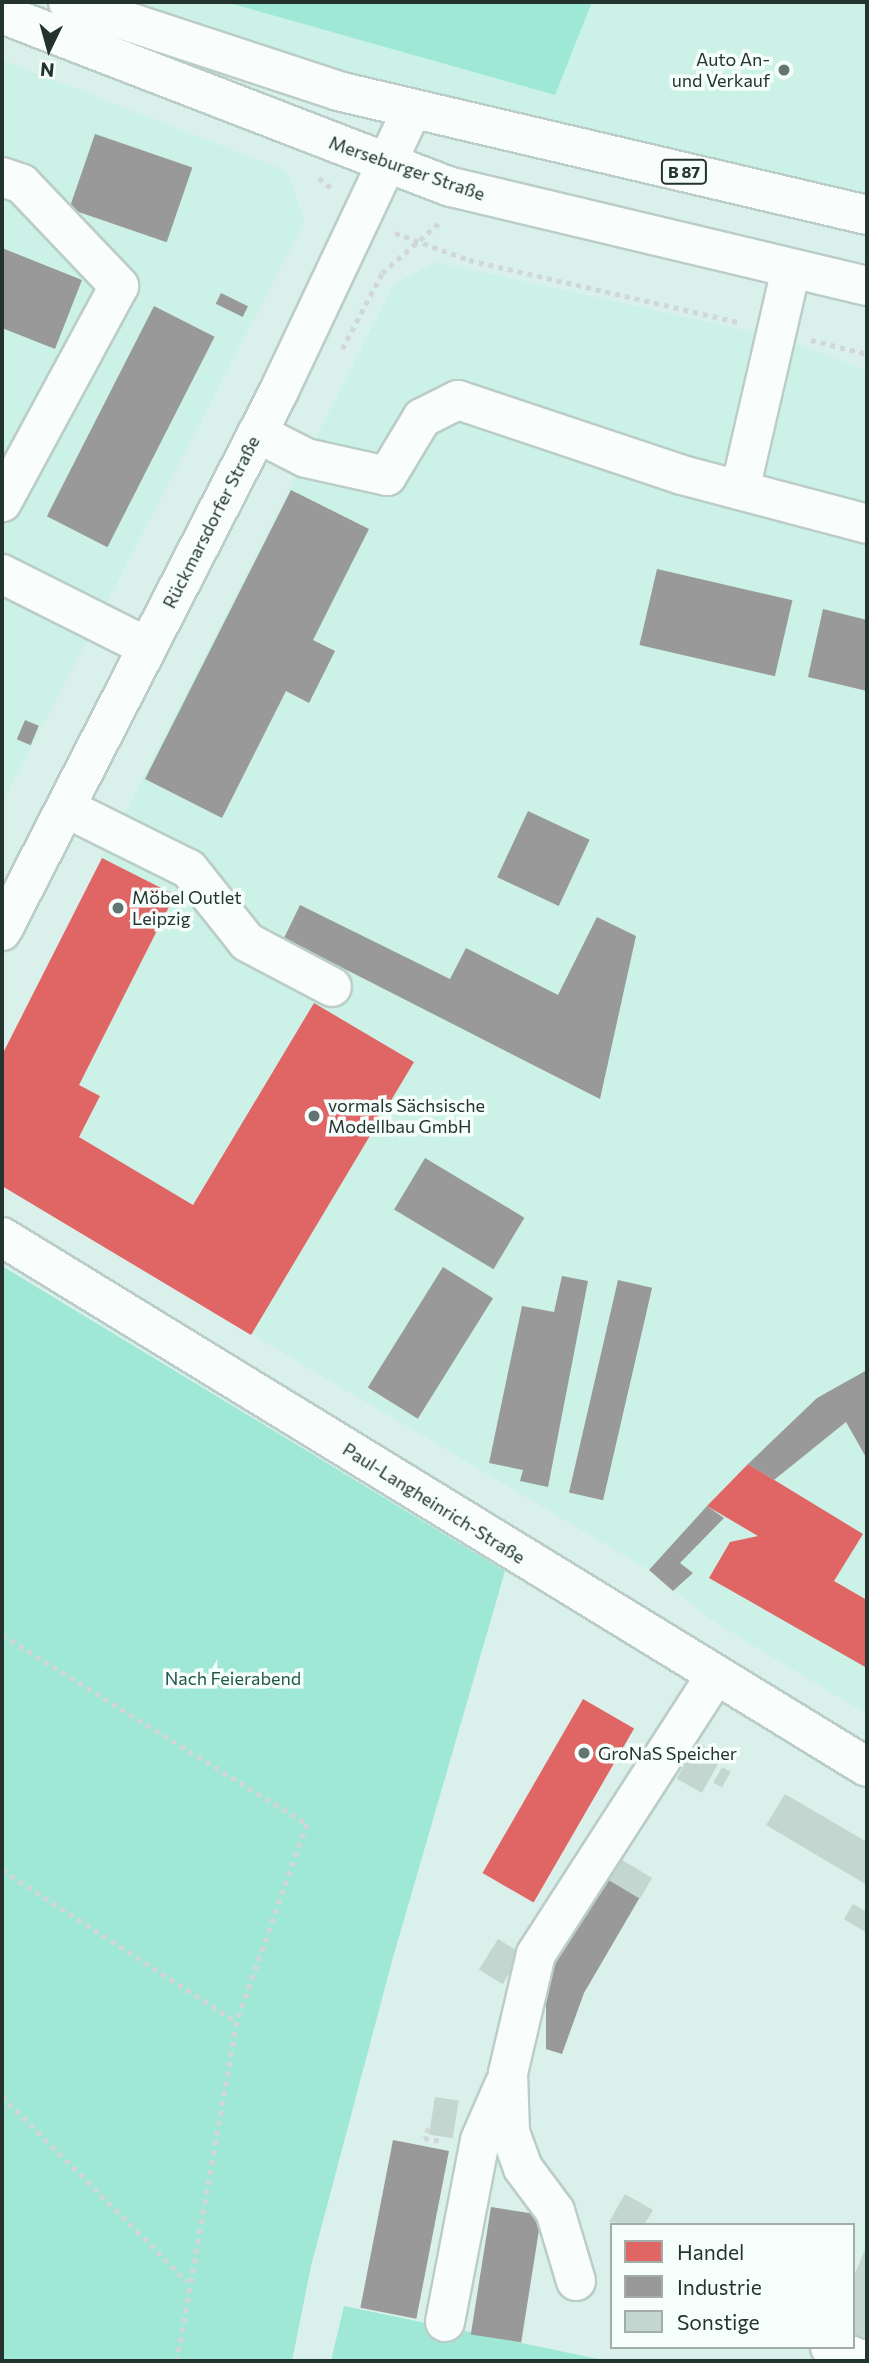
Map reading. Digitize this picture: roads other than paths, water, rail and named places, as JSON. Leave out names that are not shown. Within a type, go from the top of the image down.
[{"type":"main road","name":"B 87","points":[[68,2],[275,73],[867,215]]},
{"type":"main road","name":"Merseburger Straße","points":[[2,14],[452,187],[867,286]]},
{"type":"main road","name":"Rückmarsdorfer Straße","points":[[2,931],[257,433],[412,108]]},
{"type":"main road","points":[[2,177],[22,184],[119,286],[2,502]]},
{"type":"main road","points":[[740,490],[791,270]]},
{"type":"main road","points":[[257,433],[306,458],[387,476],[422,418],[458,400],[740,490],[867,524]]},
{"type":"main road","points":[[2,574],[147,647]]},
{"type":"main road","points":[[66,808],[189,869],[247,942],[332,988]]},
{"type":"main road","name":"Paul-Langheinrich-Straße","points":[[2,1237],[867,1767]]},
{"type":"main road","points":[[445,2322],[480,2140],[509,2073],[536,1954],[716,1675]]},
{"type":"main road","points":[[509,2073],[510,2133],[523,2168],[555,2211],[576,2281]]},
{"type":"main road","points":[[835,2349],[864,2361]]},
{"type":"place","name":"Auto An- und Verkauf","points":[[784,70]]},
{"type":"place","name":"Möbel Outlet Leipzig","points":[[118,908]]},
{"type":"place","name":"vormals Sächsische Modellbau GmbH","points":[[314,1116]]},
{"type":"place","name":"GroNaS Speicher","points":[[584,1753]]},
{"type":"park label","name":"Nach Feierabend","points":[[233,1678]]}]
